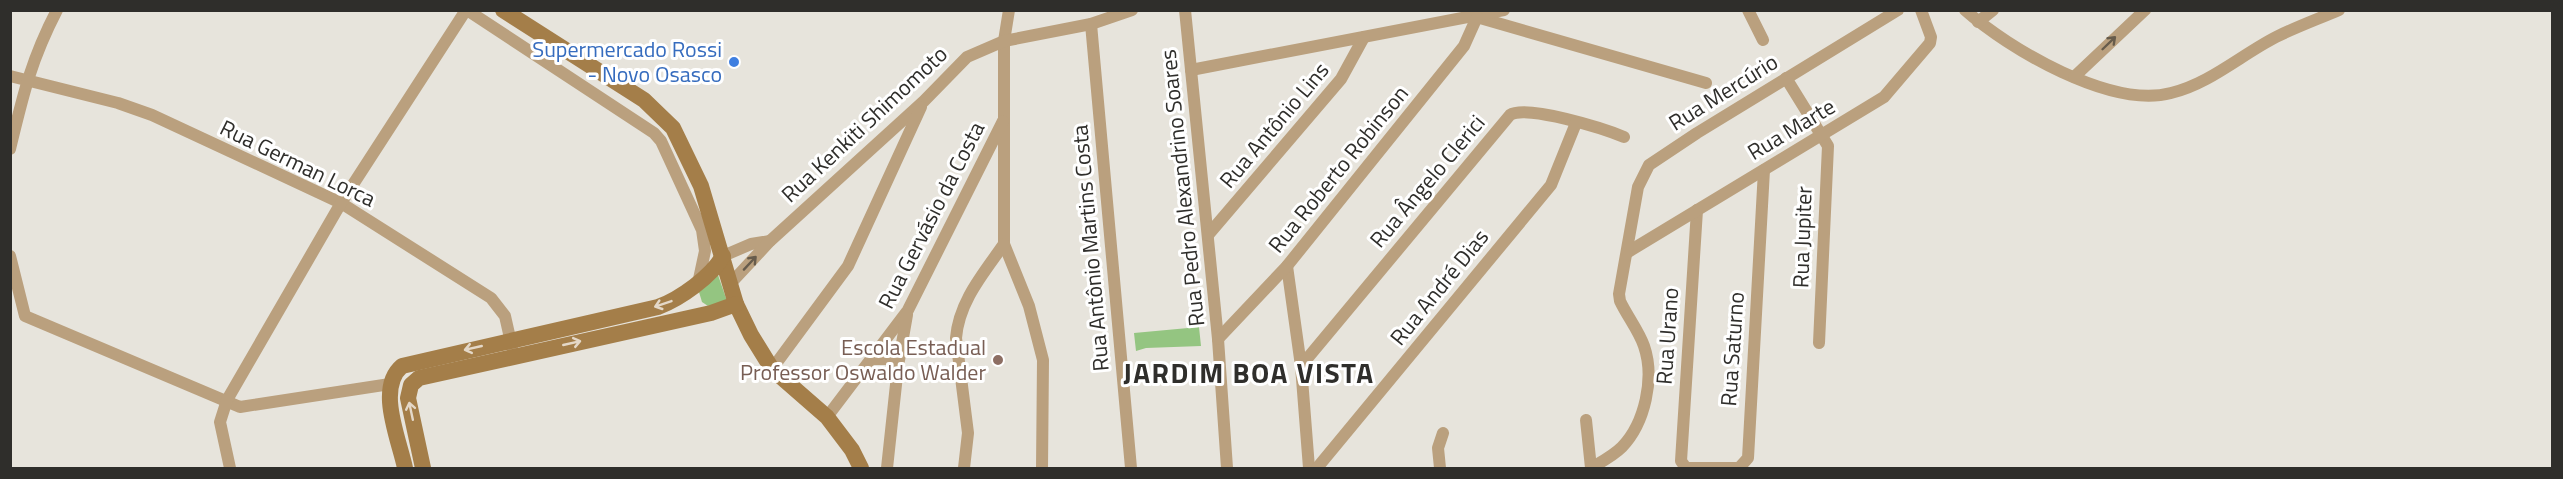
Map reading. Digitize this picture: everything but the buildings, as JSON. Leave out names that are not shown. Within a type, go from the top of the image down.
[{"type":"street","points":[[10,149],[26,81],[37,50],[57,10]]},
{"type":"street","points":[[230,468],[220,422],[227,400],[341,203],[467,10],[644,127],[661,141],[702,230],[705,251],[696,284],[695,302],[706,314]]},
{"type":"street","points":[[503,10],[644,100],[673,128],[701,186],[723,255],[729,284],[751,335],[772,369],[827,417],[852,450],[861,468]]},
{"type":"street","points":[[1009,10],[1004,41],[1004,244],[1029,306],[1040,342],[1043,360],[1042,468]]},
{"type":"street","name":"Rua Kenkiti Shimomoto","points":[[729,284],[770,241],[924,101],[967,57],[1004,41],[1091,24],[1132,10]]},
{"type":"street","name":"Rua Pedro Alexandrino Soares","points":[[1185,10],[1218,339],[1227,468]]},
{"type":"street","points":[[1191,70],[1504,10]]},
{"type":"street","points":[[1748,10],[1763,40]]},
{"type":"street","name":"Rua Mercúrio","points":[[1591,468],[1612,456],[1630,437],[1642,411],[1646,393],[1647,358],[1644,344],[1620,301],[1638,187],[1649,165],[1898,10]]},
{"type":"street","name":"Rua Marte","points":[[1628,252],[1884,97],[1929,46],[1931,37],[1921,10]]},
{"type":"street","points":[[1965,10],[1978,22],[2024,53],[2074,77],[2116,92],[2147,95],[2170,94],[2200,83],[2277,36],[2339,10]]},
{"type":"street","points":[[1978,22],[1993,10]]},
{"type":"street","points":[[2074,77],[2145,10]]},
{"type":"street","points":[[1476,14],[1706,83]]},
{"type":"street","name":"Rua Roberto Robinson","points":[[1218,339],[1287,266],[1464,46],[1476,14]]},
{"type":"street","name":"Rua Antônio Martins Costa","points":[[1091,24],[1131,468]]},
{"type":"street","name":"Rua Antônio Lins","points":[[1208,235],[1341,79],[1364,37]]},
{"type":"street","name":"Rua German Lorca","points":[[10,76],[135,108],[341,203],[491,298],[505,316],[512,348]]},
{"type":"street","points":[[1786,78],[1822,134]]},
{"type":"street","points":[[772,369],[848,266],[924,101]]},
{"type":"street","name":"Rua Ângelo Clerici","points":[[1301,366],[1510,115],[1527,111],[1606,129],[1624,137]]},
{"type":"street","name":"Rua Gervásio da Costa","points":[[827,417],[874,359],[908,310],[1005,117]]},
{"type":"street","name":"Rua André Dias","points":[[1317,468],[1551,185],[1576,123]]},
{"type":"street","name":"Rua Jupiter","points":[[1819,343],[1828,146],[1822,134]]},
{"type":"street","name":"Rua Saturno","points":[[1681,464],[1686,468],[1739,468],[1748,458],[1764,170]]},
{"type":"street","name":"Rua Urano","points":[[1681,464],[1697,210]]},
{"type":"street","name":"Rua Kenkiti Shimomoto","points":[[723,255],[760,242],[770,241]]},
{"type":"street","points":[[964,468],[968,433],[956,338],[957,324],[966,300],[1004,244]]},
{"type":"street","points":[[423,468],[408,398],[411,385],[424,376],[512,348],[658,307],[677,299],[696,284],[717,267],[723,255]]},
{"type":"street","points":[[10,256],[25,316],[240,407],[390,384]]},
{"type":"street","points":[[1287,266],[1301,366],[1309,468]]},
{"type":"street","points":[[405,468],[389,395],[394,374],[407,363],[512,348],[706,314],[736,304]]},
{"type":"street","points":[[887,468],[898,366],[908,310]]},
{"type":"street","points":[[874,359],[887,360],[898,366]]},
{"type":"street","points":[[1586,420],[1591,468]]},
{"type":"street","points":[[1440,468],[1438,448],[1443,433]]},
{"type":"green space","points":[[718,275],[727,301],[708,306],[702,302],[699,292]]},
{"type":"green space","points":[[1199,327],[1201,346],[1146,348],[1136,351],[1134,333]]},
{"type":"place","name":"Supermercado Rossi - Novo Osasco","points":[[734,62]]},
{"type":"place","name":"Escola Estadual Professor Oswaldo Walder","points":[[998,360]]},
{"type":"district","name":"JARDIM BOA VISTA","points":[[1249,372]]}]
